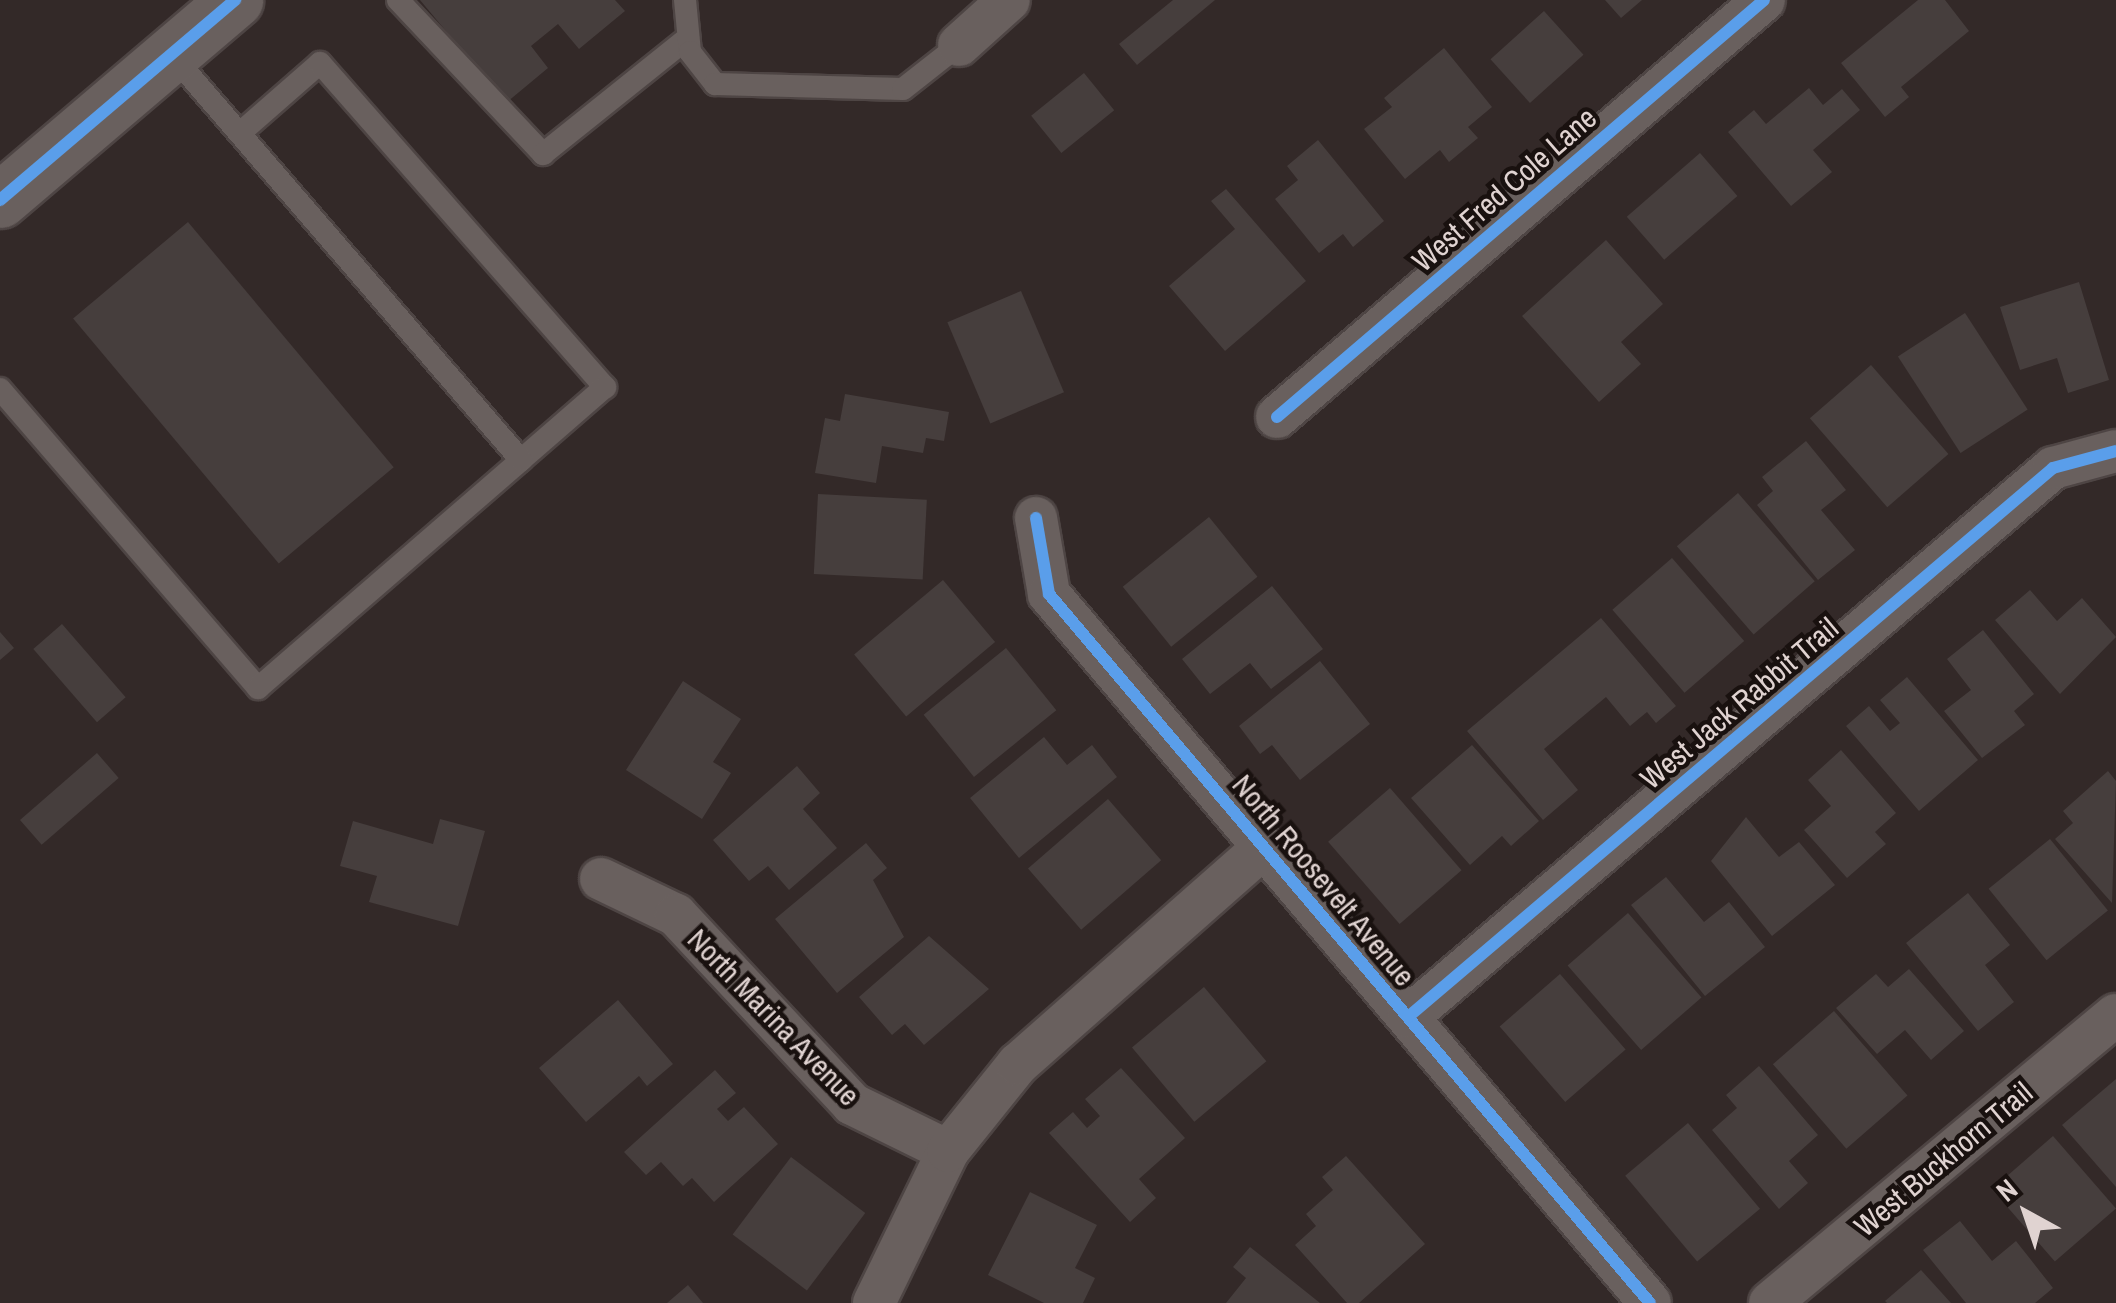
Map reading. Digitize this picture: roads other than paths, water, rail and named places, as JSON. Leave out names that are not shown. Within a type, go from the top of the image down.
[{"type":"street","points":[[0,200],[234,0]]},
{"type":"street","points":[[959,45],[1010,0]]},
{"type":"street","name":"West Fred Cole Lane","points":[[1276,417],[1764,0]]},
{"type":"street","name":"West Jack Rabbit Trail","points":[[1408,1017],[2053,468],[2116,451]]},
{"type":"street","name":"North Roosevelt Avenue","points":[[1036,518],[1049,594],[1650,1303]]},
{"type":"street","points":[[874,1303],[948,1151],[1018,1064],[1264,847]]},
{"type":"street","name":"North Marina Avenue","points":[[601,879],[676,915],[852,1104],[948,1151]]},
{"type":"street","name":"West Buckhorn Trail","points":[[1770,1303],[2116,1014]]},
{"type":"lane","points":[[398,0],[543,154],[688,38]]},
{"type":"lane","points":[[684,0],[696,70],[714,84],[856,93],[903,89],[959,45]]},
{"type":"lane","points":[[171,54],[522,460]]},
{"type":"lane","points":[[0,388],[258,688],[604,387],[320,63],[240,133]]}]
